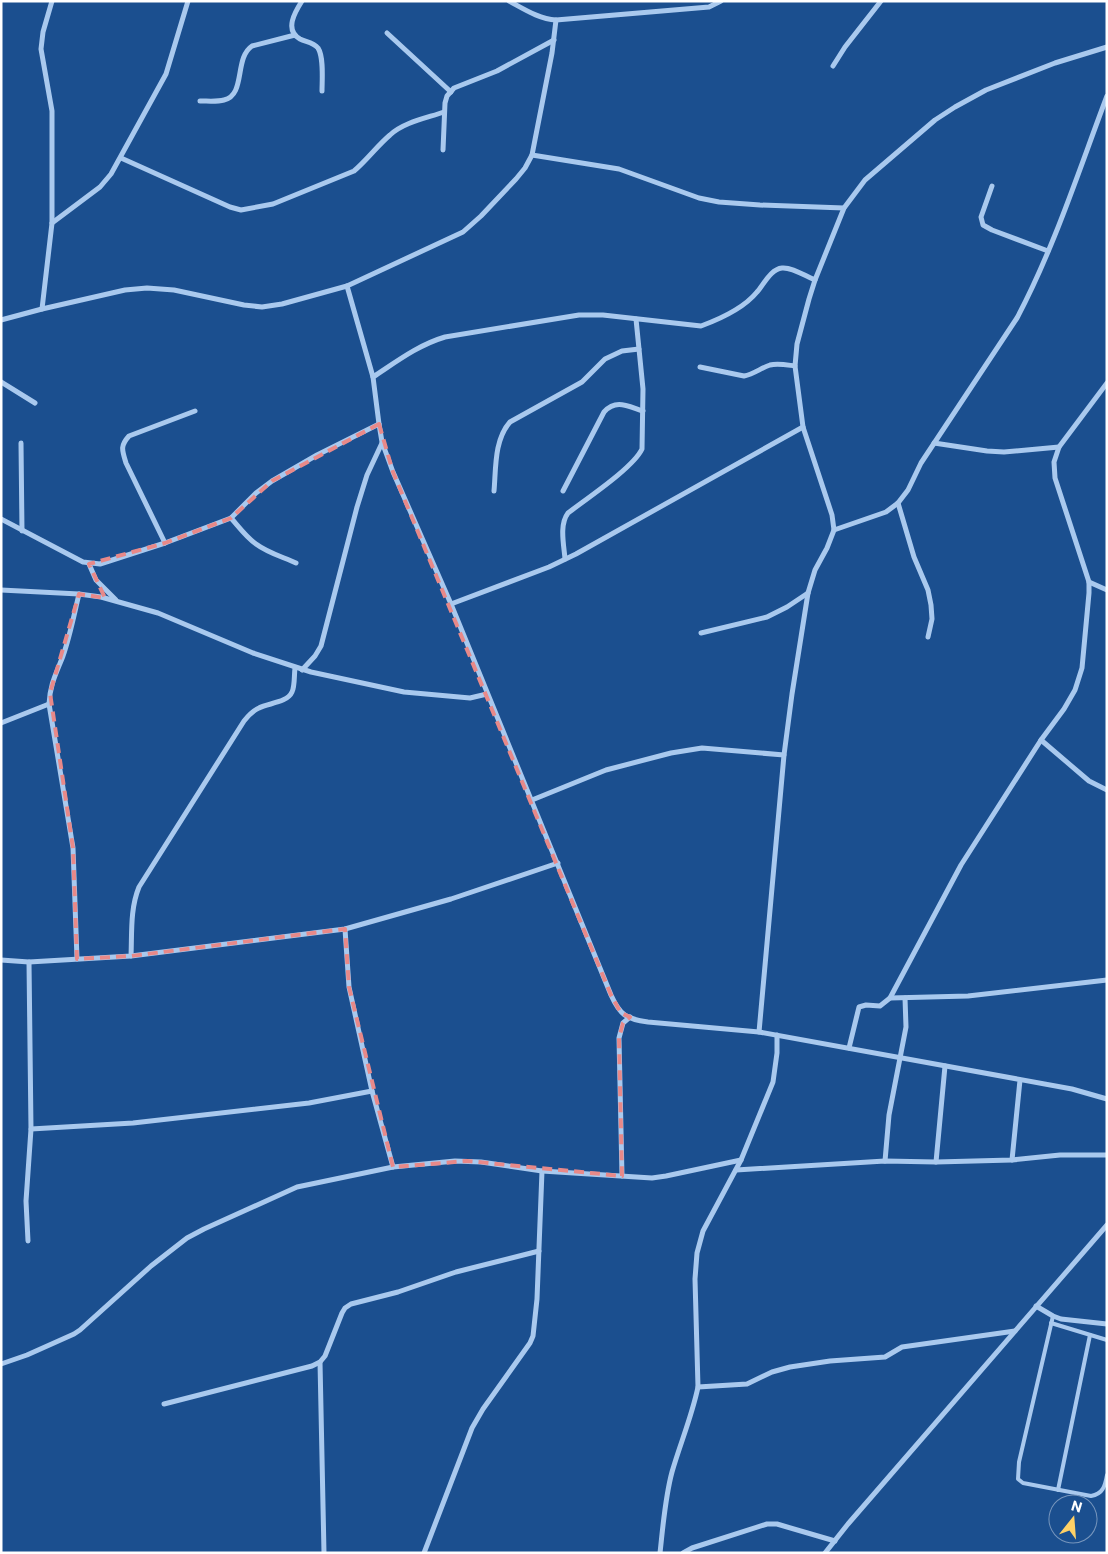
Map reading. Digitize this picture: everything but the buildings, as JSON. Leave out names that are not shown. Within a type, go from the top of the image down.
[{"type":"street","points":[[42,309],[52,223],[52,111],[41,49],[43,32],[52,1]]},
{"type":"street","points":[[52,223],[100,187],[121,158],[166,74],[188,1]]},
{"type":"street","points":[[302,1],[292,23],[292,28],[295,35],[301,40],[311,43],[318,48],[321,62],[322,91]]},
{"type":"street","points":[[509,1],[536,16],[556,20],[709,7],[722,1]]},
{"type":"street","points":[[834,66],[845,47],[881,1]]},
{"type":"street","points":[[1,320],[125,290],[147,288],[174,290],[244,305],[262,307],[282,304],[347,286],[463,232],[516,180],[532,155],[554,40],[556,20]]},
{"type":"street","points":[[387,32],[451,92]]},
{"type":"street","points":[[200,101],[223,101],[230,98],[236,92],[243,57],[252,46],[295,35]]},
{"type":"street","points":[[443,150],[444,112],[447,96],[454,88],[497,71],[554,40]]},
{"type":"street","points":[[759,1032],[784,755],[792,694],[808,593],[815,570],[834,530],[832,515],[803,427],[795,366],[797,344],[815,280],[844,208],[865,180],[935,120],[986,90],[1055,63],[1107,47]]},
{"type":"street","points":[[834,530],[886,512],[898,503],[908,490],[921,463],[1018,318],[1048,251],[1107,96]]},
{"type":"street","points":[[121,158],[230,208],[252,209],[273,204],[354,171],[390,134],[399,128],[444,112]]},
{"type":"street","points":[[532,155],[618,169],[698,198],[719,202],[844,208]]},
{"type":"street","points":[[992,186],[981,217],[983,225],[1048,251]]},
{"type":"street","points":[[373,377],[415,349],[445,337],[579,314],[701,326],[739,308],[756,294],[773,272],[780,268],[787,268],[815,280]]},
{"type":"street","points":[[347,286],[373,377],[382,442],[393,472],[451,604],[615,1005],[621,1013],[648,1022],[777,1035],[1072,1089],[1107,1099]]},
{"type":"street","points":[[565,559],[564,518],[627,468],[640,454],[642,449],[642,389],[636,319]]},
{"type":"street","points":[[494,491],[500,438],[510,422],[582,382],[605,359],[622,351],[639,349]]},
{"type":"street","points":[[700,367],[744,376],[770,365],[795,366]]},
{"type":"street","points":[[1,382],[36,403]]},
{"type":"street","points":[[849,1048],[859,1007],[866,1004],[880,1006],[890,998],[961,865],[1041,740],[1064,709],[1074,690],[1082,668],[1090,593],[1089,582],[1055,478],[1054,462],[1059,447],[1107,383]]},
{"type":"street","points":[[563,491],[604,412],[610,406],[616,404],[643,411]]},
{"type":"street","points":[[165,543],[126,463],[122,451],[123,443],[129,436],[195,411]]},
{"type":"street","points":[[1,519],[76,559],[89,564],[100,564],[165,543],[231,518],[256,493],[272,481],[317,455],[379,424]]},
{"type":"street","points":[[451,604],[565,559],[803,427]]},
{"type":"street","points":[[302,670],[315,656],[321,646],[357,507],[367,475],[382,442]]},
{"type":"street","points":[[21,443],[22,531]]},
{"type":"street","points":[[934,443],[987,452],[1059,447]]},
{"type":"street","points":[[898,503],[914,557],[928,590],[932,620],[928,637]]},
{"type":"street","points":[[231,518],[256,544],[296,563]]},
{"type":"street","points":[[89,564],[102,588],[118,602]]},
{"type":"street","points":[[1089,582],[1107,590]]},
{"type":"street","points":[[1,590],[101,597],[158,613],[253,653],[295,668],[404,692],[470,698],[487,694]]},
{"type":"street","points":[[701,633],[767,617],[808,593]]},
{"type":"street","points":[[77,959],[73,848],[49,704],[53,678],[63,656],[79,594]]},
{"type":"street","points":[[131,956],[133,908],[139,887],[251,712],[288,697],[292,692],[295,668]]},
{"type":"street","points":[[1,723],[49,704]]},
{"type":"street","points":[[1041,740],[1089,781],[1107,790]]},
{"type":"street","points":[[532,800],[606,770],[672,753],[702,748],[784,755]]},
{"type":"street","points":[[1,960],[29,962],[131,956],[345,929],[451,899],[558,863]]},
{"type":"street","points":[[345,929],[349,987],[372,1091],[393,1167]]},
{"type":"street","points":[[28,1241],[26,1201],[31,1129],[29,962]]},
{"type":"street","points":[[890,998],[968,996],[1107,980]]},
{"type":"street","points":[[885,1161],[889,1115],[906,1026],[905,998]]},
{"type":"street","points":[[622,1176],[619,1038],[623,1023],[630,1017]]},
{"type":"street","points":[[660,1553],[672,1471],[695,1404],[698,1387],[695,1279],[697,1253],[703,1231],[741,1160],[773,1082],[777,1053],[777,1035]]},
{"type":"street","points":[[936,1162],[945,1066]]},
{"type":"street","points":[[1012,1160],[1020,1080]]},
{"type":"street","points":[[31,1129],[142,1122],[309,1103],[372,1091]]},
{"type":"street","points":[[736,1170],[885,1161],[1012,1160],[1060,1155],[1107,1155]]},
{"type":"street","points":[[1,1364],[80,1330],[151,1266],[188,1238],[297,1187],[393,1167],[467,1161],[542,1171],[652,1178],[741,1160]]},
{"type":"street","points":[[424,1553],[472,1428],[483,1408],[530,1343],[537,1299],[542,1171]]},
{"type":"street","points":[[825,1553],[1107,1225]]},
{"type":"street","points":[[164,1404],[312,1366],[320,1362],[325,1356],[342,1313],[351,1304],[398,1292],[456,1272],[539,1251]]},
{"type":"street","points":[[1036,1306],[1053,1316],[1069,1320],[1107,1324]]},
{"type":"street","points":[[698,1387],[747,1384],[790,1366],[885,1356],[902,1347],[1015,1331]]},
{"type":"street","points":[[320,1362],[324,1553]]},
{"type":"street","points":[[683,1553],[692,1548],[767,1524],[777,1524],[835,1541]]},
{"type":"lane","points":[[1053,1316],[1019,1462],[1018,1479],[1023,1483],[1091,1496],[1098,1495],[1102,1491],[1107,1475]]},
{"type":"lane","points":[[1051,1323],[1107,1340]]},
{"type":"lane","points":[[1058,1490],[1090,1336]]},
{"type":"highlighted area","points":[[379,424],[393,472],[611,995],[621,1013],[630,1017],[623,1023],[619,1038],[622,1176],[467,1161],[393,1167],[349,987],[345,929],[131,956],[77,959],[73,848],[50,693],[79,594],[105,598],[89,564],[165,543],[231,518],[272,481]]}]
